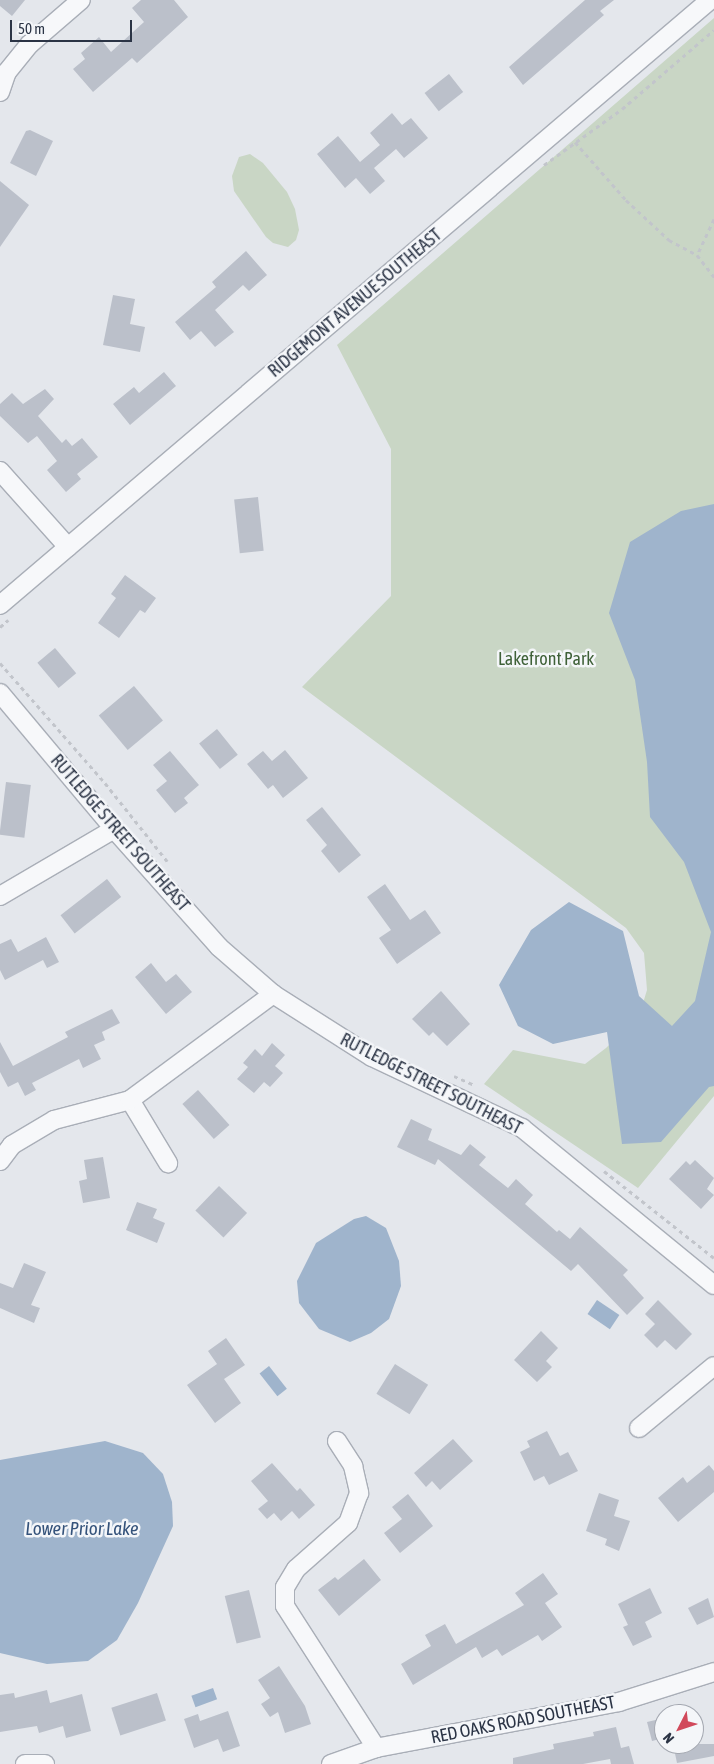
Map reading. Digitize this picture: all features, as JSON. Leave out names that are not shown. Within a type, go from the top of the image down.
[{"type":"street","points":[[0,92],[7,72],[30,44],[81,0]]},
{"type":"street","name":"RIDGEMONT AVENUE SOUTHEAST","points":[[0,605],[710,0]]},
{"type":"street","points":[[0,471],[68,548]]},
{"type":"street","name":"RUTLEDGE STREET SOUTHEAST","points":[[0,693],[114,829],[219,947],[273,994],[372,1057],[522,1128],[714,1285]]},
{"type":"street","points":[[0,896],[114,829]]},
{"type":"street","points":[[0,1161],[12,1145],[54,1120],[130,1100],[273,994]]},
{"type":"street","points":[[130,1100],[168,1163]]},
{"type":"street","points":[[639,1428],[714,1366]]},
{"type":"street","points":[[336,1441],[353,1466],[359,1493],[348,1523],[296,1569],[285,1587],[285,1606],[376,1748]]},
{"type":"street","name":"RED OAKS ROAD SOUTHEAST","points":[[331,1764],[376,1748],[619,1702],[714,1672]]},
{"type":"street","points":[[25,1764],[45,1764]]},
{"type":"path","points":[[576,142],[626,200],[669,240],[697,255],[714,277]]},
{"type":"path","points":[[697,255],[714,219]]},
{"type":"path","points":[[0,663],[105,783],[170,865]]},
{"type":"path","points":[[445,1073],[477,1086]]},
{"type":"path","points":[[600,1168],[714,1258]]},
{"type":"green space","name":"Lakefront Park","points":[[714,18],[714,1096],[638,1188],[484,1084],[513,1050],[585,1064],[606,1048],[639,1016],[647,990],[644,953],[626,928],[302,687],[391,596],[391,449],[337,345]]},
{"type":"green space","points":[[250,154],[263,163],[287,192],[295,209],[299,230],[296,240],[288,247],[273,243],[266,237],[234,191],[232,176],[239,157]]},
{"type":"water","points":[[714,504],[714,1086],[709,1087],[661,1142],[622,1144],[607,1032],[553,1044],[518,1026],[499,985],[531,930],[569,902],[623,931],[639,996],[672,1026],[695,1001],[711,932],[684,862],[650,817],[647,762],[635,680],[609,613],[630,542],[681,511]]},
{"type":"water","points":[[366,1216],[386,1228],[399,1261],[401,1286],[389,1319],[371,1333],[350,1342],[319,1329],[299,1303],[297,1281],[316,1243],[354,1219]]},
{"type":"water","points":[[597,1300],[619,1315],[610,1329],[587,1314]]},
{"type":"water","points":[[269,1366],[287,1389],[277,1396],[260,1373]]},
{"type":"water","name":"Lower Prior Lake","points":[[105,1441],[143,1453],[163,1474],[172,1502],[173,1526],[138,1603],[117,1640],[88,1661],[47,1664],[0,1653],[0,1460]]},
{"type":"water","points":[[213,1688],[217,1699],[195,1707],[191,1696]]},
{"type":"building","points":[[0,0],[25,0],[12,16],[0,6]]},
{"type":"building","points":[[141,0],[174,0],[188,17],[137,63],[132,58],[93,92],[73,69],[85,59],[81,53],[99,37],[111,52],[144,22],[132,8]]},
{"type":"building","points":[[585,0],[614,0],[600,11],[604,15],[523,85],[509,67]]},
{"type":"building","points":[[449,74],[463,92],[439,111],[425,93]]},
{"type":"building","points":[[392,113],[402,125],[411,118],[428,138],[404,158],[396,149],[374,168],[385,181],[370,194],[356,178],[345,188],[317,154],[338,136],[360,162],[380,145],[370,133]]},
{"type":"building","points":[[30,130],[53,141],[36,176],[10,163],[26,131]]},
{"type":"building","points":[[0,181],[29,205],[0,247]]},
{"type":"building","points":[[246,251],[267,275],[249,291],[243,285],[215,310],[234,332],[215,347],[201,331],[190,340],[175,322],[216,287],[212,282]]},
{"type":"building","points":[[113,295],[135,299],[130,324],[145,327],[140,352],[103,345]]},
{"type":"building","points":[[164,372],[176,386],[130,425],[113,404],[134,387],[139,393]]},
{"type":"building","points":[[45,389],[54,399],[38,416],[62,443],[66,439],[72,446],[82,438],[98,457],[77,474],[81,479],[66,492],[47,470],[57,461],[37,436],[28,443],[0,416],[0,404],[12,393],[23,404]]},
{"type":"building","points":[[258,497],[264,551],[240,553],[234,500]]},
{"type":"building","points":[[125,575],[156,598],[145,613],[140,610],[119,638],[98,623],[116,598],[111,594]]},
{"type":"building","points":[[55,648],[76,673],[59,688],[37,663]]},
{"type":"building","points":[[134,686],[163,720],[128,750],[99,716]]},
{"type":"building","points":[[217,729],[238,755],[220,769],[199,743]]},
{"type":"building","points":[[285,750],[308,778],[283,798],[273,785],[268,789],[247,764],[263,751],[272,761]]},
{"type":"building","points":[[170,751],[199,785],[184,798],[188,803],[175,813],[156,790],[167,781],[153,765]]},
{"type":"building","points":[[6,782],[31,785],[24,838],[0,835]]},
{"type":"building","points":[[322,807],[361,855],[339,873],[321,851],[327,845],[306,820]]},
{"type":"building","points":[[107,879],[121,897],[75,933],[61,915]]},
{"type":"building","points":[[385,884],[410,920],[425,910],[441,933],[397,964],[379,938],[391,930],[367,897]]},
{"type":"building","points":[[46,937],[59,962],[47,968],[43,960],[5,980],[0,970],[0,944],[11,939],[18,952]]},
{"type":"building","points":[[151,963],[166,982],[176,974],[192,992],[166,1014],[135,977]]},
{"type":"building","points":[[441,991],[470,1024],[447,1046],[433,1032],[429,1036],[412,1019]]},
{"type":"building","points":[[112,1009],[120,1023],[102,1032],[105,1040],[94,1045],[101,1059],[83,1068],[79,1059],[32,1083],[36,1090],[25,1096],[18,1082],[8,1087],[0,1072],[0,1042],[13,1066],[68,1037],[65,1032]]},
{"type":"building","points":[[272,1043],[285,1055],[275,1066],[283,1073],[270,1087],[264,1082],[254,1093],[237,1079],[248,1067],[243,1063],[255,1049],[262,1056]]},
{"type":"building","points":[[198,1090],[229,1125],[214,1139],[182,1104]]},
{"type":"building","points":[[411,1119],[432,1129],[428,1140],[461,1155],[470,1144],[486,1157],[479,1165],[508,1188],[516,1179],[533,1195],[525,1204],[557,1232],[559,1230],[570,1239],[580,1227],[628,1270],[623,1275],[644,1298],[627,1315],[578,1264],[571,1271],[438,1159],[435,1165],[397,1147]]},
{"type":"building","points":[[103,1157],[110,1198],[83,1203],[79,1181],[87,1179],[84,1160]]},
{"type":"building","points":[[695,1160],[714,1178],[707,1189],[714,1195],[701,1209],[669,1179],[686,1161],[690,1165]]},
{"type":"building","points":[[219,1186],[247,1213],[223,1238],[195,1210]]},
{"type":"building","points":[[137,1202],[157,1209],[153,1218],[165,1223],[157,1243],[126,1230]]},
{"type":"building","points":[[24,1263],[46,1272],[31,1305],[40,1308],[34,1323],[0,1308],[0,1283],[13,1288]]},
{"type":"building","points":[[658,1300],[692,1334],[676,1350],[665,1340],[657,1348],[644,1335],[655,1324],[645,1314]]},
{"type":"building","points":[[541,1331],[558,1348],[546,1361],[552,1367],[537,1382],[514,1360]]},
{"type":"building","points":[[226,1338],[245,1365],[224,1379],[241,1403],[215,1423],[187,1385],[217,1364],[208,1351]]},
{"type":"building","points":[[395,1364],[428,1385],[410,1414],[376,1394]]},
{"type":"building","points":[[547,1431],[560,1456],[568,1452],[578,1471],[549,1485],[544,1476],[534,1481],[520,1452],[530,1447],[527,1441]]},
{"type":"building","points":[[453,1439],[473,1461],[440,1490],[432,1481],[426,1487],[414,1473]]},
{"type":"building","points":[[272,1463],[297,1491],[300,1488],[315,1505],[299,1519],[292,1511],[281,1521],[274,1513],[267,1519],[258,1509],[268,1501],[251,1481]]},
{"type":"building","points":[[709,1465],[714,1471],[714,1492],[678,1522],[658,1498],[683,1477],[687,1483]]},
{"type":"building","points":[[599,1493],[619,1500],[614,1516],[630,1521],[619,1551],[605,1545],[607,1539],[586,1531]]},
{"type":"building","points":[[408,1494],[433,1526],[400,1553],[384,1533],[402,1519],[392,1507]]},
{"type":"building","points":[[364,1559],[381,1580],[339,1616],[318,1590],[335,1577],[338,1580]]},
{"type":"building","points":[[543,1573],[558,1594],[545,1603],[562,1627],[542,1641],[538,1635],[502,1656],[497,1649],[482,1658],[476,1647],[413,1685],[401,1664],[431,1646],[425,1635],[445,1624],[456,1644],[524,1605],[515,1593]]},
{"type":"building","points":[[650,1588],[662,1613],[645,1622],[652,1637],[633,1646],[623,1627],[628,1625],[618,1604]]},
{"type":"building","points":[[249,1590],[261,1638],[237,1644],[225,1596]]},
{"type":"building","points":[[708,1598],[714,1617],[697,1625],[688,1608]]},
{"type":"building","points":[[279,1666],[305,1706],[311,1724],[285,1733],[278,1712],[270,1717],[261,1704],[270,1698],[258,1680]]},
{"type":"building","points":[[47,1690],[50,1703],[82,1694],[91,1731],[66,1738],[63,1726],[39,1733],[37,1726],[0,1732],[0,1695],[14,1693],[15,1698]]},
{"type":"building","points":[[157,1693],[166,1721],[120,1735],[111,1708]]},
{"type":"building","points":[[228,1711],[240,1746],[223,1752],[218,1739],[194,1748],[184,1719],[198,1714],[200,1721]]},
{"type":"building","points":[[654,1720],[654,1740],[652,1741],[647,1722]]},
{"type":"building","points":[[616,1727],[621,1748],[629,1746],[634,1764],[611,1764],[610,1759],[583,1764],[513,1764],[513,1758],[554,1749],[553,1744],[594,1736],[593,1732]]},
{"type":"building","points":[[704,1744],[714,1744],[714,1756],[677,1763],[675,1754],[704,1754]]}]
